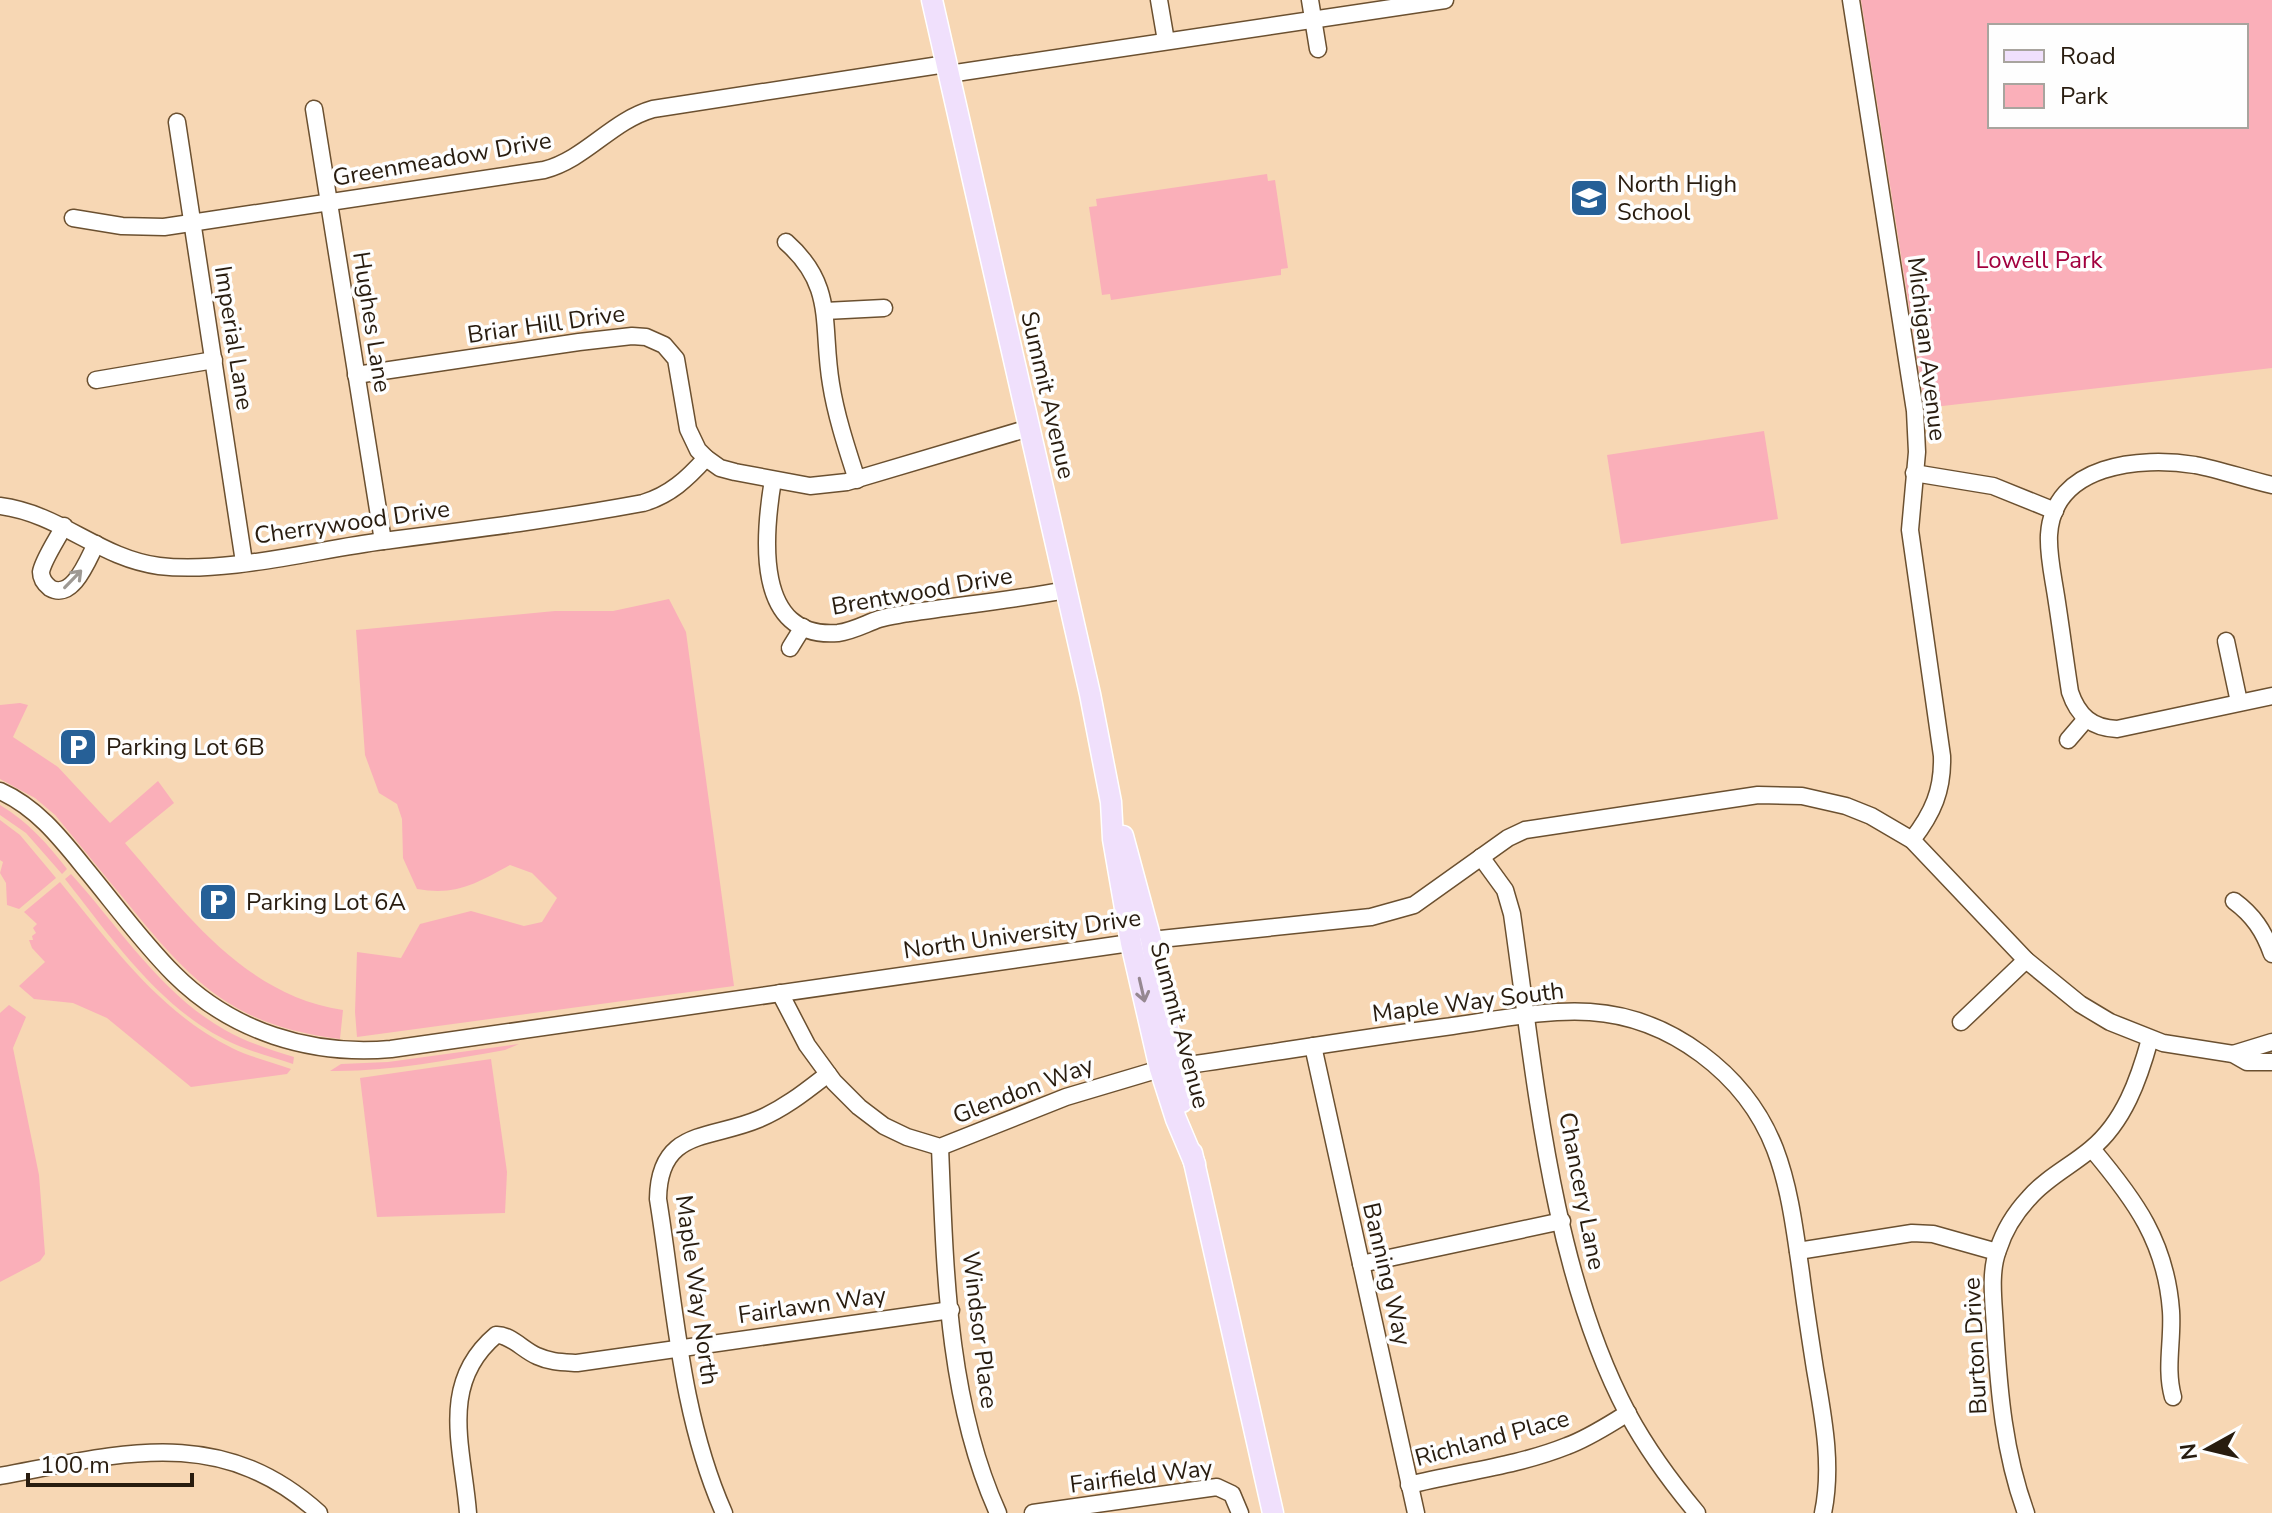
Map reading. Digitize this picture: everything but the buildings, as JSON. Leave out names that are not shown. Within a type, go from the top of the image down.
[{"type":"main road","name":"Summit Avenue","points":[[932,0],[1111,802],[1124,838],[1141,942],[1168,1068],[1195,1164],[1273,1513]]},
{"type":"street","points":[[1159,0],[1166,41]]},
{"type":"street","points":[[1310,0],[1318,49]]},
{"type":"street","name":"Greenmeadow Drive","points":[[73,218],[152,228],[556,167],[579,155],[624,120],[653,109],[1166,41],[1445,0]]},
{"type":"street","name":"Michigan Avenue","points":[[1851,0],[1915,411],[1917,443],[1910,539],[1943,769],[1936,804],[1912,840]]},
{"type":"street","name":"Hughes Lane","points":[[314,109],[383,541]]},
{"type":"street","name":"Imperial Lane","points":[[177,122],[244,562]]},
{"type":"street","points":[[786,242],[800,254],[817,279],[825,311],[831,385],[857,480]]},
{"type":"street","points":[[825,311],[884,308]]},
{"type":"street","name":"Briar Hill Drive","points":[[356,375],[592,341],[646,337],[664,345],[676,359],[688,429],[698,450],[706,458]]},
{"type":"street","points":[[96,380],[214,360]]},
{"type":"street","points":[[706,458],[720,468],[821,487],[857,480],[1029,428]]},
{"type":"street","name":"Cherrywood Drive","points":[[0,506],[36,513],[117,555],[155,565],[192,568],[643,503],[674,489],[706,458]]},
{"type":"street","points":[[2272,485],[2192,465],[2151,462],[2112,467],[2092,473],[2071,486],[2055,511],[2049,535],[2070,692],[2075,706],[2086,719],[2101,728],[2117,729],[2272,696]]},
{"type":"street","points":[[1914,473],[1993,486],[2055,511]]},
{"type":"street","name":"Brentwood Drive","points":[[773,480],[766,523],[770,580],[777,601],[803,627],[828,633],[851,631],[887,617],[1066,590]]},
{"type":"street","points":[[64,526],[41,571],[44,582],[50,588],[60,590],[72,585],[96,544]]},
{"type":"street","points":[[790,648],[803,627]]},
{"type":"street","points":[[2226,641],[2239,702]]},
{"type":"street","points":[[2068,740],[2086,719]]},
{"type":"street","name":"North University Drive","points":[[0,791],[31,808],[51,827],[153,952],[187,986],[229,1016],[277,1038],[332,1049],[391,1049],[1141,942],[1335,923],[1395,912],[1423,900],[1508,838],[1537,827],[1758,795],[1802,796],[1846,806],[1871,816],[1912,840],[2026,960],[2080,1004],[2110,1022],[2150,1039],[2181,1047],[2233,1054],[2247,1062],[2272,1062]]},
{"type":"street","name":"Chancery Lane","points":[[1481,857],[1509,900],[1562,1221],[1585,1313],[1628,1413],[1658,1462],[1697,1513]]},
{"type":"street","points":[[2234,901],[2247,910],[2260,926],[2272,954]]},
{"type":"street","points":[[1961,1022],[2026,960]]},
{"type":"street","name":"Glendon Way","points":[[780,993],[798,1030],[828,1074],[859,1107],[884,1126],[940,1147],[1066,1097],[1168,1068]]},
{"type":"street","name":"Maple Way South","points":[[1168,1068],[1527,1016],[1587,1012],[1617,1016],[1665,1032],[1690,1046],[1716,1065],[1748,1101],[1771,1139],[1781,1167],[1798,1251],[1825,1437],[1827,1486],[1823,1513]]},
{"type":"street","name":"Burton Drive","points":[[2026,1513],[2003,1428],[1993,1297],[1997,1252],[2016,1214],[2028,1199],[2092,1149],[2110,1129],[2131,1094],[2150,1039]]},
{"type":"street","name":"North University Drive","points":[[2233,1054],[2272,1042]]},
{"type":"street","name":"Banning Way","points":[[1313,1046],[1416,1513]]},
{"type":"street","name":"Maple Way North","points":[[724,1513],[697,1437],[680,1348],[658,1199],[658,1178],[667,1157],[688,1140],[767,1116],[828,1074]]},
{"type":"street","name":"Windsor Place","points":[[940,1147],[951,1310],[964,1411],[998,1513]]},
{"type":"street","points":[[2092,1149],[2136,1203],[2159,1251],[2171,1312],[2168,1367],[2173,1397]]},
{"type":"street","points":[[1361,1264],[1562,1221]]},
{"type":"street","points":[[1798,1251],[1912,1233],[1933,1234],[1997,1252]]},
{"type":"street","name":"Fairlawn Way","points":[[468,1513],[458,1432],[460,1390],[470,1365],[496,1335],[506,1336],[538,1357],[577,1363],[951,1310]]},
{"type":"street","name":"Richland Place","points":[[1409,1485],[1523,1460],[1562,1448],[1586,1438],[1628,1413]]},
{"type":"street","points":[[0,1476],[139,1452],[193,1453],[240,1464],[270,1477],[319,1513]]},
{"type":"street","name":"Fairfield Way","points":[[1033,1513],[1217,1487],[1232,1494],[1240,1513]]},
{"type":"green space","name":"Lowell Park","points":[[1861,0],[2272,0],[2272,368],[1925,408]]},
{"type":"green space","points":[[1267,174],[1268,181],[1275,180],[1288,268],[1281,269],[1281,275],[1111,300],[1110,294],[1102,295],[1089,207],[1097,206],[1096,199]]},
{"type":"green space","points":[[1764,431],[1778,519],[1621,544],[1607,455]]},
{"type":"green space","points":[[669,599],[686,632],[734,986],[357,1037],[357,952],[401,958],[420,924],[471,911],[524,926],[542,922],[557,898],[532,873],[510,865],[455,889],[417,889],[403,858],[402,819],[397,804],[379,793],[365,755],[356,630],[555,611],[613,611]]},
{"type":"green space","points":[[0,705],[28,705],[13,737],[58,767],[110,823],[158,781],[174,803],[125,843],[195,923],[247,969],[276,988],[343,1010],[340,1039],[272,1024],[219,997],[196,979],[152,933],[55,815],[35,798],[0,779]]},
{"type":"green space","points":[[0,805],[44,842],[67,869],[62,874],[26,833],[0,815]]},
{"type":"green space","points":[[0,820],[20,835],[56,878],[19,909],[7,905],[6,883],[0,873],[3,862],[0,860]]},
{"type":"green space","points":[[71,874],[180,998],[233,1034],[294,1057],[293,1064],[245,1049],[187,1016],[122,951],[65,879]]},
{"type":"green space","points":[[60,882],[138,975],[182,1016],[232,1048],[291,1069],[287,1074],[191,1087],[107,1018],[73,1003],[34,999],[19,986],[45,962],[29,940],[33,940],[32,936],[36,933],[33,928],[37,924],[24,912]]},
{"type":"green space","points":[[9,1005],[26,1017],[13,1048],[39,1175],[45,1254],[40,1261],[0,1282],[0,1013]]},
{"type":"green space","points":[[519,1044],[505,1050],[418,1065],[330,1071],[341,1064],[388,1062]]},
{"type":"green space","points":[[491,1059],[507,1172],[505,1213],[377,1217],[360,1078]]},
{"type":"place","name":"North High School","points":[[1589,198]]},
{"type":"place","name":"Parking Lot 6B","points":[[78,747]]},
{"type":"place","name":"Parking Lot 6A","points":[[218,902]]}]
